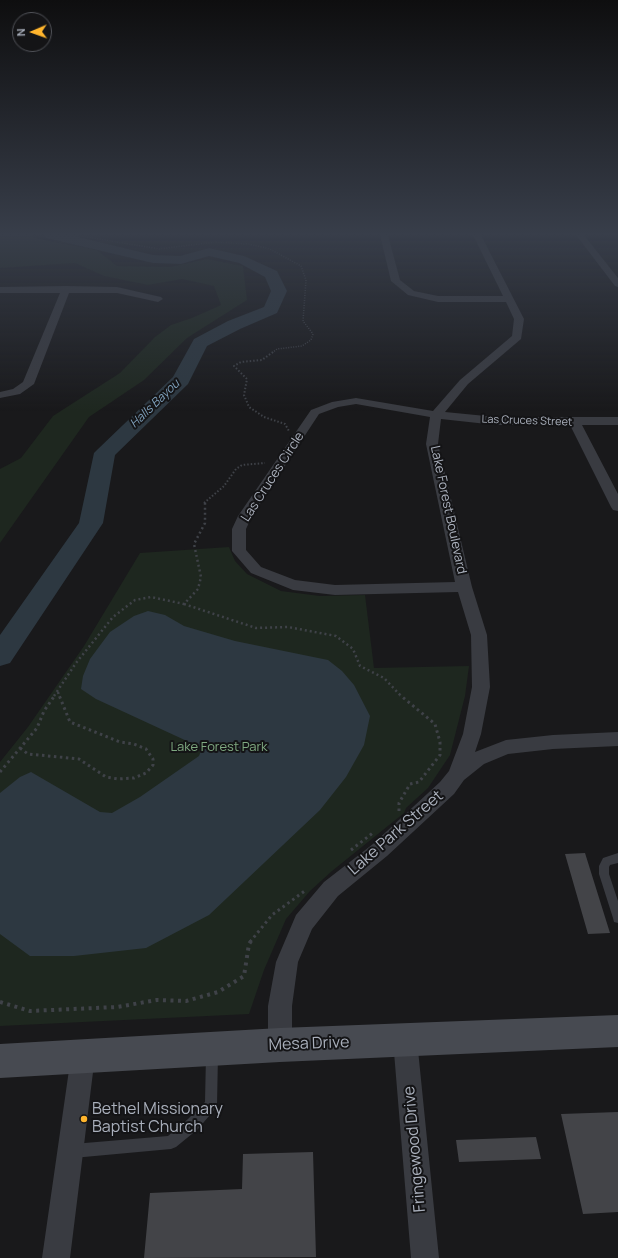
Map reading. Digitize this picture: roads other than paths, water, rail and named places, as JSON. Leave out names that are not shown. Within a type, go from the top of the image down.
[{"type":"main road","name":"Mesa Drive","points":[[0,1061],[212,1048],[618,1031]]},
{"type":"street","points":[[0,395],[16,392],[28,384],[64,294]]},
{"type":"street","points":[[134,294],[158,299]]},
{"type":"street","points":[[414,294],[438,299],[508,299]]},
{"type":"street","points":[[436,415],[464,382],[517,337],[519,319],[505,294]]},
{"type":"street","name":"Las Cruces Circle","points":[[436,415],[356,401],[336,404],[316,412],[246,516],[239,529],[239,551],[256,570],[293,585],[335,590],[464,587]]},
{"type":"street","name":"Las Cruces Street","points":[[436,415],[496,421],[618,421]]},
{"type":"street","name":"Lake Forest Boulevard","points":[[436,415],[432,444],[464,587],[479,635],[481,687],[472,734],[457,775]]},
{"type":"street","points":[[575,422],[618,507]]},
{"type":"street","name":"Lake Park Street","points":[[280,1045],[280,1006],[287,962],[304,922],[331,889],[380,850],[447,788],[457,775],[477,759],[506,747],[552,742],[618,739]]},
{"type":"street","name":"Fringewood Drive","points":[[405,1040],[425,1258]]},
{"type":"street","points":[[56,1258],[83,1056]]},
{"type":"lane","points":[[618,858],[607,861],[604,866],[604,874],[618,918]]},
{"type":"lane","points":[[71,1151],[100,1150],[170,1142],[193,1124],[211,1104],[212,1048]]},
{"type":"waterway","name":"Halls Bayou","points":[[0,656],[91,523],[105,453],[181,380],[200,343],[234,325],[271,310],[278,294]]},
{"type":"place","name":"Bethel Missionary Baptist Church","points":[[84,1119]]},
{"type":"park label","name":"Lake Forest Park","points":[[219,747]]}]
